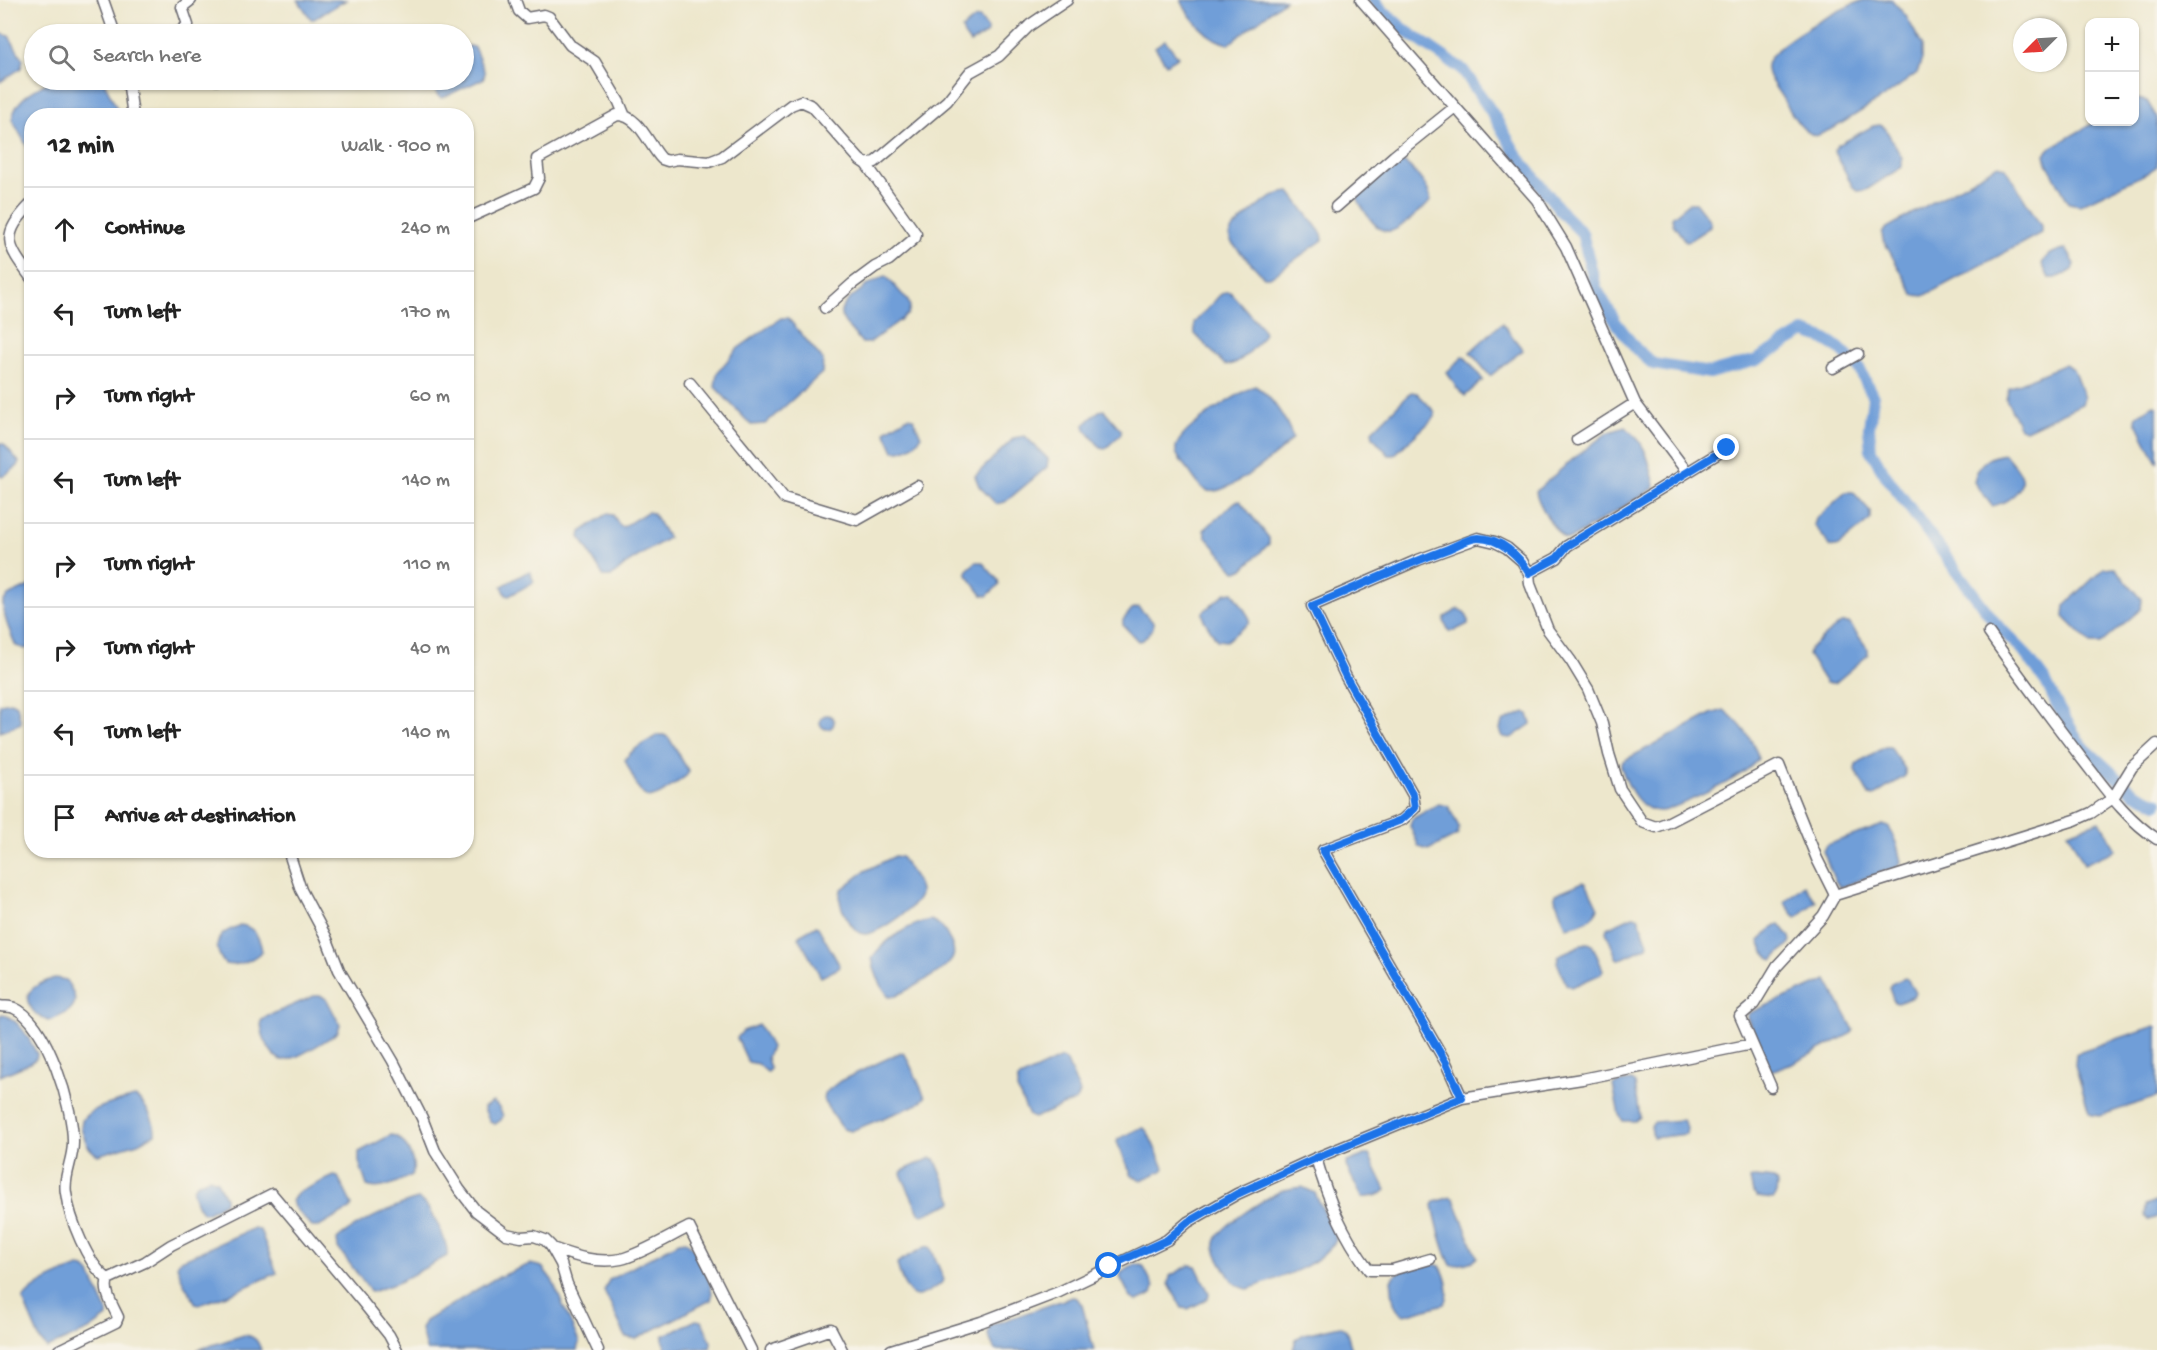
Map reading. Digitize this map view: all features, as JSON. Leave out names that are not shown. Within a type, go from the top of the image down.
[{"type":"street","points":[[103,0],[111,24]]},
{"type":"street","points":[[188,24],[182,7],[192,0]]},
{"type":"street","points":[[515,0],[523,15],[527,18],[544,15],[549,18],[570,45],[596,62],[624,114],[632,120],[662,159],[709,162],[722,156],[791,105],[801,101],[813,106],[850,151],[866,164],[916,234],[915,238],[889,260],[852,284],[825,308]]},
{"type":"street","points":[[866,164],[875,162],[946,101],[970,72],[999,56],[1030,25],[1067,0]]},
{"type":"street","points":[[1361,0],[1537,200],[1566,247],[1635,403],[1688,472]]},
{"type":"street","points":[[129,90],[132,108]]},
{"type":"street","points":[[1336,207],[1455,107]]},
{"type":"street","points":[[474,215],[534,188],[539,178],[537,159],[606,120],[624,114]]},
{"type":"street","points":[[24,210],[15,217],[9,227],[8,247],[24,268]]},
{"type":"street","points":[[1833,368],[1858,354]]},
{"type":"street","points":[[690,383],[784,498],[857,520],[917,486]]},
{"type":"street","points":[[1577,440],[1635,403]]},
{"type":"street","points":[[1529,573],[1557,558],[1567,546],[1727,448]]},
{"type":"street","points":[[1462,1098],[1446,1063],[1323,850],[1401,820],[1415,808],[1413,795],[1346,677],[1312,606],[1478,537],[1507,548],[1522,561],[1529,573],[1530,584],[1548,630],[1571,661],[1591,697],[1602,723],[1620,789],[1642,822],[1656,827],[1670,822],[1779,765],[1817,859],[1836,894]]},
{"type":"street","points":[[1989,633],[2036,699],[2142,829],[2157,839]]},
{"type":"street","points":[[1771,1087],[1740,1016],[1754,1004],[1777,966],[1824,916],[1836,894],[2075,820],[2091,813],[2116,795],[2132,767],[2157,744]]},
{"type":"street","points":[[291,858],[301,890],[326,937],[339,970],[393,1061],[411,1094],[435,1151],[459,1190],[476,1211],[506,1234],[538,1237],[545,1240],[552,1248],[598,1350]]},
{"type":"street","points":[[0,1006],[14,1008],[31,1021],[61,1078],[68,1097],[74,1142],[65,1184],[66,1194],[84,1244],[96,1268],[108,1279]]},
{"type":"street","points":[[891,1350],[981,1322],[1059,1292],[1167,1240],[1188,1222],[1237,1194],[1316,1158],[1462,1098],[1582,1079],[1752,1044]]},
{"type":"street","points":[[1316,1158],[1324,1186],[1344,1233],[1369,1270],[1392,1270],[1430,1259]]},
{"type":"street","points":[[59,1350],[116,1322],[118,1317],[106,1284],[108,1279],[145,1263],[171,1245],[272,1194],[326,1256],[389,1335],[397,1350]]},
{"type":"street","points":[[552,1248],[577,1257],[595,1260],[622,1259],[689,1227],[751,1350]]},
{"type":"street","points":[[771,1350],[831,1329],[842,1350]]},
{"type":"water","points":[[298,0],[346,0],[311,19]]},
{"type":"water","points":[[1181,0],[1285,0],[1229,44],[1214,38],[1200,28]]},
{"type":"water","points":[[1864,0],[1892,0],[1906,16],[1922,45],[1922,59],[1917,73],[1884,97],[1834,128],[1816,136],[1796,121],[1770,79],[1767,66],[1771,57],[1793,37],[1840,10]]},
{"type":"water","points":[[976,18],[980,18],[988,29],[987,33],[970,43],[962,29]]},
{"type":"water","points":[[0,35],[9,36],[23,60],[21,68],[0,82]]},
{"type":"water","points":[[1165,40],[1178,57],[1166,64],[1155,47]]},
{"type":"water","points":[[474,47],[485,73],[483,79],[474,83]]},
{"type":"water","points":[[108,90],[117,108],[24,108],[24,141],[12,119],[18,105],[33,91]]},
{"type":"water","points":[[435,90],[459,90],[442,98]]},
{"type":"water","points":[[2139,99],[2147,101],[2157,118],[2157,166],[2080,205],[2069,203],[2047,163],[2045,154],[2050,148],[2088,126],[2139,126]]},
{"type":"water","points":[[1880,125],[1885,128],[1902,158],[1902,167],[1866,190],[1859,191],[1853,187],[1834,150],[1838,145],[1873,126]]},
{"type":"water","points":[[1401,161],[1420,178],[1428,191],[1430,201],[1400,227],[1384,231],[1368,216],[1357,195],[1376,175]]},
{"type":"water","points":[[1998,165],[2006,168],[2041,226],[2041,233],[1924,296],[1914,295],[1883,240],[1882,234],[1885,229]]},
{"type":"water","points":[[1290,192],[1322,234],[1323,240],[1270,277],[1264,277],[1232,243],[1229,236],[1232,229],[1259,206],[1274,196]]},
{"type":"water","points":[[1689,203],[1696,203],[1710,221],[1710,227],[1685,241],[1673,224],[1672,217]]},
{"type":"water","points":[[2066,249],[2075,264],[2073,270],[2056,278],[2049,278],[2042,264],[2052,254]]},
{"type":"water","points":[[886,276],[908,301],[910,307],[908,314],[869,343],[862,343],[845,322],[841,310],[858,292]]},
{"type":"water","points":[[1225,292],[1230,292],[1264,333],[1258,343],[1242,359],[1230,365],[1225,365],[1195,334],[1194,323]]},
{"type":"water","points":[[781,318],[788,318],[823,360],[822,373],[765,424],[751,425],[715,387],[717,373],[737,349]]},
{"type":"water","points":[[1502,323],[1523,350],[1490,376],[1470,352]]},
{"type":"water","points":[[1464,356],[1483,380],[1465,396],[1447,372]]},
{"type":"water","points":[[2065,364],[2073,369],[2084,398],[2082,404],[2026,430],[2020,428],[2006,399],[2009,388]]},
{"type":"water","points":[[1255,386],[1267,395],[1278,409],[1293,438],[1278,453],[1240,480],[1216,491],[1205,490],[1178,457],[1177,444],[1208,414]]},
{"type":"water","points":[[1411,392],[1417,393],[1435,412],[1435,417],[1394,455],[1389,455],[1373,437],[1372,431]]},
{"type":"water","points":[[2154,405],[2157,406],[2157,463],[2136,421],[2137,415]]},
{"type":"water","points":[[1104,410],[1121,430],[1121,434],[1105,449],[1101,448],[1084,425],[1099,411]]},
{"type":"water","points":[[908,417],[913,418],[921,436],[910,447],[894,451],[885,431]]},
{"type":"water","points":[[1625,427],[1638,439],[1646,453],[1654,488],[1570,539],[1565,539],[1547,516],[1536,491],[1607,433]]},
{"type":"water","points":[[1025,436],[1048,459],[1047,467],[1005,502],[996,504],[979,486],[975,476],[1014,438]]},
{"type":"water","points":[[0,443],[4,444],[19,462],[18,466],[2,477],[0,476]]},
{"type":"water","points":[[2005,454],[2018,471],[2021,483],[2012,497],[1992,506],[1974,482],[1975,476],[1980,466],[1988,459]]},
{"type":"water","points":[[1846,492],[1853,492],[1870,511],[1870,520],[1837,547],[1831,547],[1814,525],[1816,519]]},
{"type":"water","points":[[1240,501],[1269,538],[1269,544],[1242,570],[1235,571],[1206,537],[1204,530],[1235,502]]},
{"type":"water","points":[[647,512],[653,513],[668,538],[626,564],[611,577],[604,577],[580,537],[581,532],[607,514],[613,515],[623,527]]},
{"type":"water","points":[[976,562],[982,562],[998,580],[999,585],[987,596],[982,595],[967,575],[967,570]]},
{"type":"water","points":[[2114,567],[2142,599],[2141,609],[2100,644],[2091,644],[2064,617],[2065,605],[2104,568]]},
{"type":"water","points":[[530,572],[534,582],[509,596],[506,595],[502,586]]},
{"type":"water","points":[[24,588],[24,649],[16,646],[9,630],[3,608],[3,602],[8,596]]},
{"type":"water","points":[[1233,592],[1249,617],[1249,623],[1226,641],[1217,640],[1204,620],[1203,612],[1226,593]]},
{"type":"water","points":[[1138,607],[1153,622],[1153,628],[1143,640],[1138,641],[1123,625],[1123,620],[1132,609]]},
{"type":"water","points":[[1459,609],[1466,615],[1468,624],[1449,631],[1444,621],[1445,617]]},
{"type":"water","points":[[1841,623],[1849,623],[1868,649],[1868,655],[1835,683],[1826,683],[1808,655],[1810,648]]},
{"type":"water","points":[[10,702],[17,705],[21,723],[0,732],[0,704]]},
{"type":"water","points":[[1724,710],[1745,732],[1754,745],[1758,759],[1751,767],[1729,781],[1667,810],[1658,811],[1643,805],[1627,783],[1621,767],[1623,761],[1711,714]]},
{"type":"water","points":[[1525,712],[1531,724],[1511,738],[1503,737],[1500,729],[1502,722]]},
{"type":"water","points":[[824,715],[830,715],[834,722],[830,729],[824,729],[820,725],[820,719]]},
{"type":"water","points":[[658,735],[669,738],[689,772],[662,793],[648,797],[637,786],[625,760],[635,749]]},
{"type":"water","points":[[1885,747],[1890,747],[1905,769],[1905,776],[1874,796],[1869,795],[1855,770],[1856,765]]},
{"type":"water","points":[[1438,804],[1448,806],[1459,827],[1458,835],[1428,850],[1419,847],[1410,826],[1412,819]]},
{"type":"water","points":[[2100,821],[2116,850],[2084,864],[2068,832]]},
{"type":"water","points":[[1883,825],[1889,827],[1897,845],[1901,862],[1898,867],[1840,887],[1834,879],[1823,851],[1826,845]]},
{"type":"water","points":[[895,856],[901,857],[916,880],[920,889],[918,899],[897,918],[879,929],[862,934],[851,925],[842,910],[841,890],[865,871]]},
{"type":"water","points":[[1583,882],[1586,883],[1598,908],[1589,919],[1566,927],[1555,894]]},
{"type":"water","points":[[1804,885],[1816,901],[1796,918],[1784,902]]},
{"type":"water","points":[[1633,916],[1638,917],[1648,943],[1647,947],[1617,959],[1606,932],[1607,928]]},
{"type":"water","points":[[930,920],[940,925],[945,932],[953,948],[953,957],[944,968],[936,973],[896,996],[889,997],[878,979],[872,958],[883,945],[898,934],[914,925]]},
{"type":"water","points":[[1780,924],[1791,942],[1773,960],[1764,952],[1759,941]]},
{"type":"water","points":[[241,925],[256,934],[262,951],[245,962],[225,964],[218,951],[218,941],[227,931]]},
{"type":"water","points":[[815,926],[818,927],[840,966],[821,977],[799,938],[799,935]]},
{"type":"water","points":[[1586,943],[1592,944],[1603,970],[1601,974],[1572,987],[1566,984],[1557,962],[1559,955]]},
{"type":"water","points":[[55,978],[66,980],[75,1002],[66,1013],[48,1021],[33,1011],[28,995],[34,987]]},
{"type":"water","points":[[1905,978],[1915,993],[1913,997],[1898,1003],[1894,1002],[1889,988],[1891,984]]},
{"type":"water","points":[[1827,980],[1854,1030],[1792,1064],[1770,1071],[1747,1017],[1749,1013]]},
{"type":"water","points":[[314,996],[322,996],[327,1000],[340,1025],[337,1033],[294,1058],[282,1060],[278,1058],[266,1042],[261,1021]]},
{"type":"water","points":[[3,1014],[19,1026],[37,1054],[36,1059],[26,1065],[0,1076],[0,1015]]},
{"type":"water","points":[[759,1025],[771,1047],[767,1057],[770,1069],[767,1072],[758,1064],[748,1062],[737,1038],[743,1031]]},
{"type":"water","points":[[2157,1027],[2157,1097],[2099,1116],[2093,1115],[2089,1112],[2075,1065],[2076,1055],[2081,1051]]},
{"type":"water","points":[[899,1053],[906,1056],[925,1097],[918,1104],[851,1131],[843,1129],[824,1102],[825,1093],[840,1081]]},
{"type":"water","points":[[1061,1058],[1067,1062],[1080,1093],[1077,1100],[1034,1118],[1029,1116],[1017,1089],[1018,1079]]},
{"type":"water","points":[[1631,1081],[1635,1084],[1640,1117],[1635,1121],[1623,1121],[1619,1115],[1613,1085]]},
{"type":"water","points":[[135,1097],[149,1113],[155,1134],[138,1143],[98,1155],[95,1153],[89,1148],[83,1135],[81,1126],[83,1119],[99,1108]]},
{"type":"water","points":[[493,1102],[503,1116],[495,1124],[490,1121],[484,1109]]},
{"type":"water","points":[[1683,1120],[1687,1128],[1686,1134],[1653,1138],[1651,1126],[1654,1122]]},
{"type":"water","points":[[1144,1128],[1164,1168],[1141,1180],[1132,1176],[1117,1142],[1118,1139]]},
{"type":"water","points":[[391,1135],[401,1140],[409,1151],[413,1164],[412,1175],[384,1187],[367,1186],[359,1162],[359,1152]]},
{"type":"water","points":[[1369,1155],[1386,1190],[1372,1197],[1362,1197],[1346,1166],[1347,1162]]},
{"type":"water","points":[[931,1158],[935,1159],[953,1201],[923,1215],[919,1213],[901,1174],[902,1171]]},
{"type":"water","points":[[334,1176],[338,1177],[352,1205],[350,1209],[319,1227],[312,1227],[294,1207],[292,1200],[299,1192]]},
{"type":"water","points":[[1755,1177],[1774,1179],[1777,1183],[1776,1196],[1773,1199],[1757,1197],[1753,1193],[1750,1179]]},
{"type":"water","points":[[209,1178],[217,1181],[225,1202],[203,1213],[197,1205],[193,1191],[195,1185]]},
{"type":"water","points":[[1302,1187],[1315,1193],[1336,1240],[1319,1258],[1296,1271],[1248,1289],[1237,1285],[1229,1276],[1217,1254],[1215,1243],[1217,1237],[1242,1214],[1263,1201],[1282,1191]]},
{"type":"water","points":[[1451,1197],[1454,1199],[1477,1257],[1469,1262],[1451,1265],[1442,1243],[1433,1205],[1435,1202]]},
{"type":"water","points":[[418,1199],[428,1208],[438,1224],[445,1242],[447,1256],[397,1283],[371,1292],[338,1248],[337,1240],[375,1216]]},
{"type":"water","points":[[2157,1201],[2157,1217],[2148,1220],[2145,1216],[2146,1206]]},
{"type":"water","points":[[254,1228],[260,1230],[277,1273],[230,1294],[196,1304],[183,1282],[177,1266],[179,1261]]},
{"type":"water","points":[[686,1241],[695,1251],[704,1269],[711,1287],[711,1300],[636,1339],[626,1337],[604,1291],[609,1280],[679,1242]]},
{"type":"water","points":[[927,1246],[931,1248],[944,1280],[927,1293],[917,1296],[906,1288],[897,1264]]},
{"type":"water","points":[[530,1264],[542,1267],[552,1280],[579,1342],[577,1350],[426,1350],[421,1329],[425,1321],[494,1279]]},
{"type":"water","points":[[1136,1264],[1143,1266],[1154,1287],[1152,1294],[1137,1301],[1131,1298],[1120,1277],[1121,1273]]},
{"type":"water","points":[[1433,1264],[1440,1266],[1446,1280],[1448,1296],[1444,1304],[1405,1315],[1400,1313],[1393,1300],[1391,1280],[1404,1270]]},
{"type":"water","points":[[1190,1265],[1196,1266],[1209,1293],[1208,1299],[1188,1309],[1182,1308],[1169,1284],[1170,1276]]},
{"type":"water","points":[[79,1267],[89,1272],[107,1311],[107,1317],[89,1330],[47,1348],[40,1340],[23,1300],[40,1285]]},
{"type":"water","points":[[1072,1297],[1077,1298],[1082,1305],[1094,1350],[995,1350],[988,1335],[989,1326]]},
{"type":"water","points":[[696,1320],[702,1321],[711,1342],[710,1348],[667,1350],[663,1336]]},
{"type":"water","points":[[1340,1326],[1346,1330],[1352,1350],[1293,1350],[1296,1339],[1304,1334]]},
{"type":"water","points":[[244,1335],[251,1336],[259,1344],[261,1350],[197,1350]]},
{"type":"waterway","points":[[1374,0],[1406,31],[1463,70],[1493,114],[1518,157],[1564,215],[1582,233],[1596,288],[1615,321],[1636,349],[1653,364],[1710,373],[1757,360],[1804,332],[1822,338],[1839,348],[1859,368],[1873,397],[1869,428],[1871,451],[1886,476],[1996,624],[2023,651],[2046,682],[2081,745],[2133,792],[2157,803]]},
{"type":"route","points":[[1109,1266],[1167,1240],[1188,1222],[1237,1194],[1316,1158],[1462,1098],[1446,1063],[1323,850],[1401,820],[1415,808],[1413,795],[1346,677],[1312,606],[1478,537],[1507,548],[1522,561],[1529,573],[1557,558],[1567,546],[1727,448]]}]
